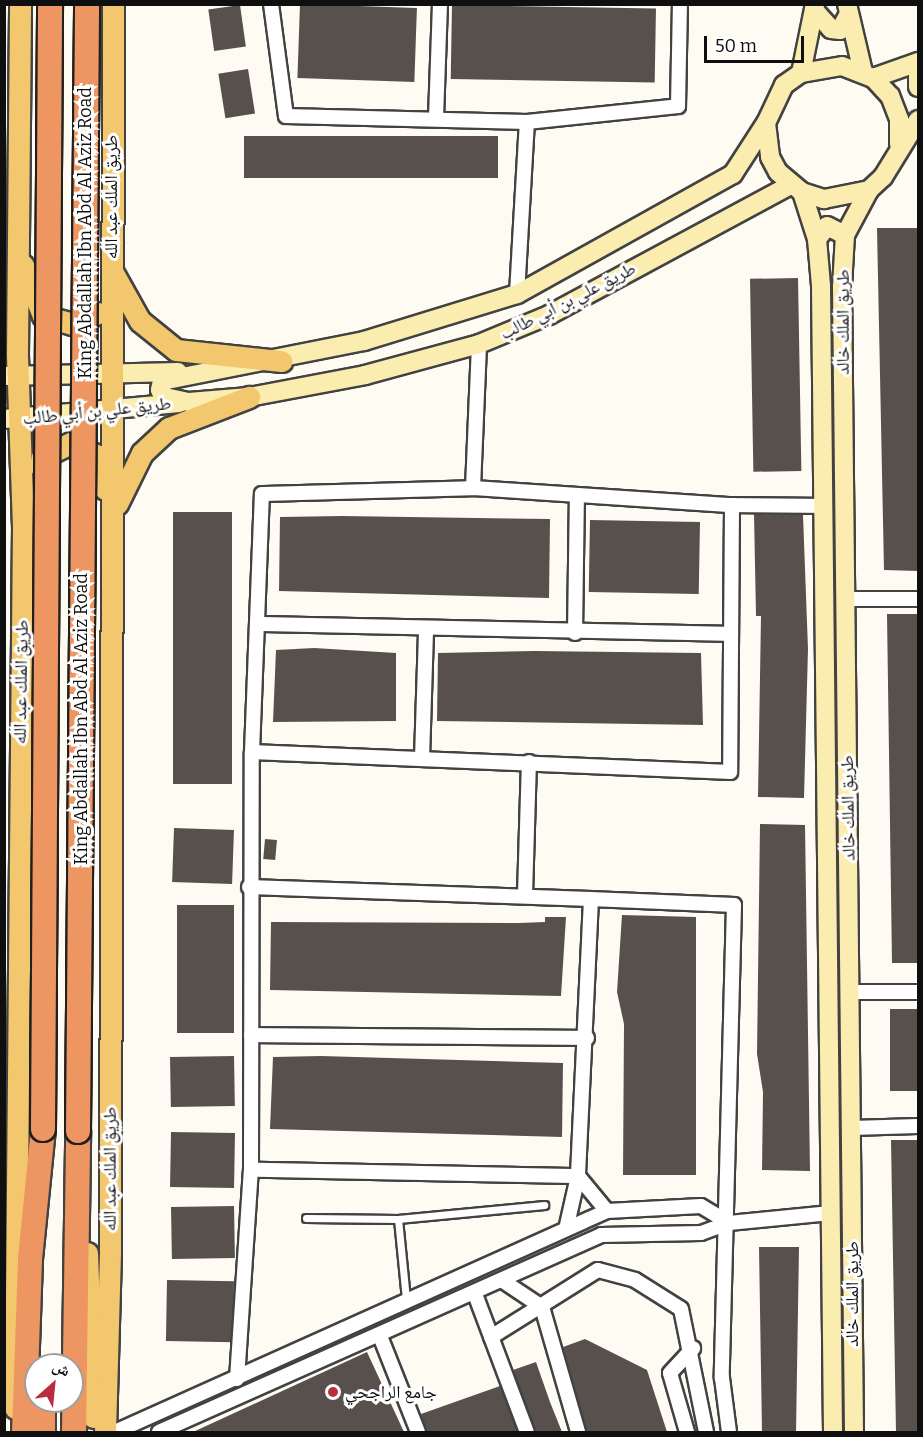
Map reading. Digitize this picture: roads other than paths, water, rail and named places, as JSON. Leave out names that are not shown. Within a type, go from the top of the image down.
[{"type":"highway","name":"King Abdallah Ibn Abd Al Aziz Road","points":[[43,1353],[50,4]]},
{"type":"highway","name":"King Abdallah Ibn Abd Al Aziz Road","points":[[74,1432],[87,4]]},
{"type":"highway","points":[[24,1432],[30,1259],[43,1129]]},
{"type":"highway","points":[[43,1413],[43,1432]]},
{"type":"main road","name":"طريق الملك عبد الله","points":[[16,1432],[10,1221],[10,1130],[23,527],[12,419],[12,375],[20,256],[20,4]]},
{"type":"main road","name":"طريق الملك عبد الله","points":[[105,1432],[113,409],[111,269],[113,4]]},
{"type":"main road","points":[[815,7],[831,29],[840,30],[848,9]]},
{"type":"main road","points":[[801,73],[815,7]]},
{"type":"main road","points":[[848,9],[868,75],[893,104],[899,144]]},
{"type":"main road","points":[[918,62],[868,75],[821,66],[801,73],[784,85],[765,123],[770,157],[796,188],[836,199],[869,190],[894,162],[899,144],[918,120]]},
{"type":"main road","points":[[918,72],[918,87]]},
{"type":"main road","name":"طريق علي بن أبي طالب","points":[[189,402],[165,396],[162,381],[204,372],[281,361],[517,294],[733,174],[765,123]]},
{"type":"main road","name":"طريق علي بن أبي طالب","points":[[12,419],[249,397],[365,375],[479,344],[549,315],[796,188]]},
{"type":"main road","name":"طريق الملك خالد","points":[[796,188],[817,239],[824,506],[833,1432]]},
{"type":"main road","name":"طريق الملك خالد","points":[[854,1432],[845,235],[869,190]]},
{"type":"main road","points":[[817,239],[827,226],[845,235]]},
{"type":"main road","points":[[20,256],[43,316],[72,324],[98,314],[111,269]]},
{"type":"main road","points":[[4,310],[20,256]]},
{"type":"main road","points":[[111,269],[140,321],[176,350],[281,361]]},
{"type":"main road","name":"طريق علي بن أبي طالب","points":[[12,375],[204,372]]},
{"type":"main road","points":[[112,516],[142,453],[169,428],[249,397]]},
{"type":"main road","points":[[4,442],[23,527]]},
{"type":"main road","points":[[23,527],[42,457],[70,443],[96,455],[112,516]]},
{"type":"main road","points":[[78,1131],[94,1432]]},
{"type":"street","points":[[271,4],[286,116],[527,122],[678,106],[680,4]]},
{"type":"street","points":[[436,118],[440,4]]},
{"type":"street","points":[[517,294],[527,122]]},
{"type":"street","points":[[473,488],[479,344]]},
{"type":"street","points":[[237,1379],[251,1170],[249,887],[262,494],[473,488],[577,497],[732,505],[824,506]]},
{"type":"street","points":[[575,633],[577,497]]},
{"type":"street","points":[[252,752],[730,772],[729,634],[732,505]]},
{"type":"street","points":[[846,599],[918,599]]},
{"type":"street","points":[[257,624],[426,630],[729,634]]},
{"type":"street","points":[[422,759],[426,630]]},
{"type":"street","points":[[525,896],[529,762]]},
{"type":"street","points":[[249,887],[734,905],[729,1224],[722,1378],[729,1432]]},
{"type":"street","points":[[567,1225],[578,1176],[587,1038],[591,899]]},
{"type":"street","points":[[850,992],[918,992]]},
{"type":"street","points":[[251,1035],[587,1038]]},
{"type":"street","points":[[851,1128],[918,1126]]},
{"type":"street","points":[[251,1170],[578,1176],[607,1211]]},
{"type":"street","points":[[115,1432],[237,1379],[567,1225],[607,1211],[701,1206],[729,1224]]},
{"type":"street","points":[[159,1432],[475,1294],[601,1235],[701,1233],[729,1224],[831,1213]]},
{"type":"street","points":[[491,1336],[542,1307],[598,1270],[635,1280],[681,1309],[693,1348],[706,1432]]},
{"type":"street","points":[[503,1281],[542,1307],[578,1432]]},
{"type":"street","points":[[475,1294],[527,1432]]},
{"type":"street","points":[[380,1336],[418,1432]]},
{"type":"street","points":[[687,1432],[670,1372],[693,1348]]},
{"type":"lane","points":[[306,1218],[398,1219],[544,1205]]},
{"type":"lane","points":[[398,1219],[406,1299]]},
{"type":"place","name":"جامع الراجحي","points":[[333,1392]]}]
